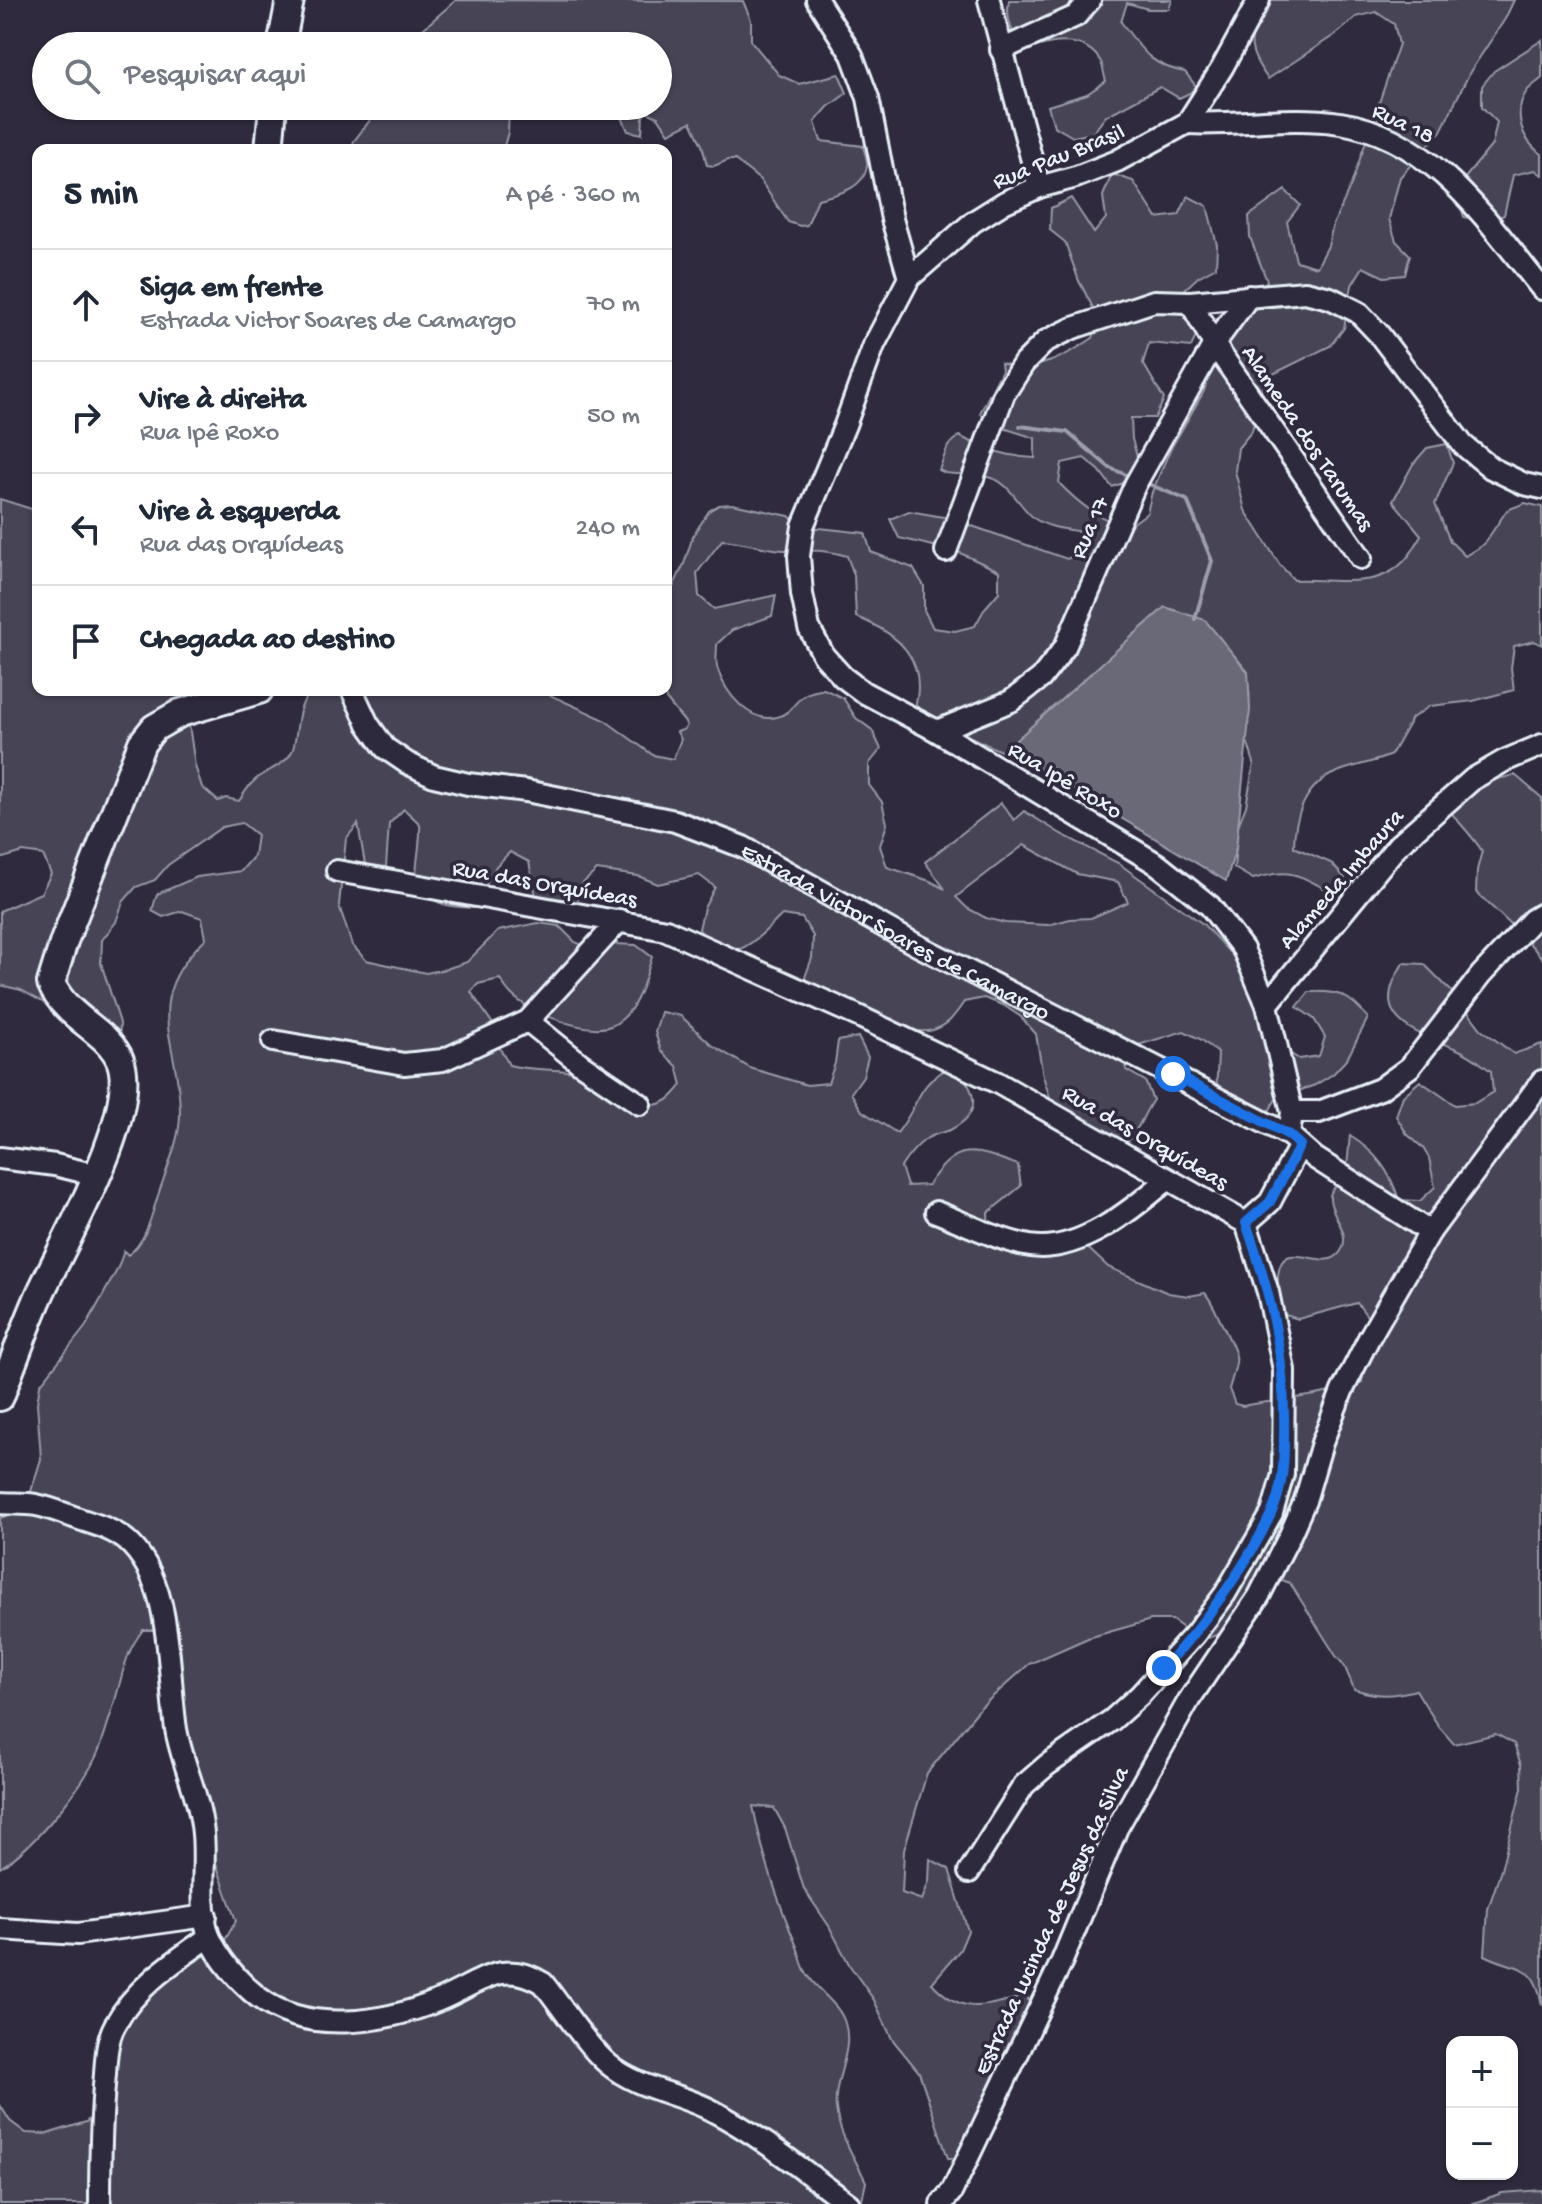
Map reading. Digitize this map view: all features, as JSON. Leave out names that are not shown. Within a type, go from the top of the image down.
[{"type":"main road","points":[[284,32],[290,0]]},
{"type":"main road","points":[[270,144],[272,120]]},
{"type":"main road","points":[[0,1397],[39,1297],[96,1175],[123,1102],[123,1068],[115,1050],[66,1008],[56,994],[51,983],[56,965],[142,743],[154,728],[180,713],[238,696]]},
{"type":"street","points":[[817,0],[852,55],[868,98],[892,219],[909,278]]},
{"type":"street","points":[[989,0],[1039,187]]},
{"type":"street","points":[[1001,50],[1076,16],[1090,0]]},
{"type":"street","name":"Rua Pau Brasil","points":[[809,628],[799,573],[803,526],[874,345],[909,278],[973,222],[1005,202],[1117,161],[1187,123],[1222,68],[1259,0]]},
{"type":"street","name":"Rua 18","points":[[1187,123],[1225,125],[1312,121],[1340,123],[1376,132],[1416,152],[1445,174],[1542,289]]},
{"type":"street","points":[[946,551],[1004,394],[1024,363],[1046,341],[1086,323],[1154,301],[1190,302],[1305,292],[1330,298],[1358,312],[1378,333],[1463,445],[1491,468],[1524,484],[1542,488]]},
{"type":"street","name":"Rua 17","points":[[937,731],[1011,701],[1041,678],[1065,647],[1135,485],[1214,344],[1249,296]]},
{"type":"street","name":"Alameda dos Tarumas","points":[[1190,302],[1214,344],[1361,558]]},
{"type":"street","name":"Rua Ipê Roxo","points":[[809,628],[824,656],[843,677],[863,692],[937,731],[1157,864],[1210,906],[1243,949],[1267,1005],[1287,1080],[1294,1140]]},
{"type":"street","name":"Estrada Victor Soares de Camargo","points":[[355,696],[368,724],[385,748],[434,776],[675,821],[743,847],[915,944],[1294,1140],[1315,1158],[1430,1232]]},
{"type":"street","name":"Alameda Imbaura","points":[[1267,1005],[1398,845],[1417,827],[1473,779],[1504,761],[1542,745]]},
{"type":"street","name":"Rua das Orquídeas","points":[[337,871],[666,930],[998,1083],[1246,1223]]},
{"type":"street","points":[[1292,1112],[1319,1112],[1331,1108],[1380,1089],[1410,1067],[1481,975],[1532,920],[1542,914]]},
{"type":"street","points":[[273,1041],[404,1064],[443,1060],[528,1021],[620,920]]},
{"type":"street","points":[[528,1021],[581,1064],[640,1104]]},
{"type":"street","name":"Estrada Lucinda de Jesus da Silva","points":[[941,2204],[952,2191],[1062,1961],[1117,1828],[1189,1700],[1259,1596],[1305,1501],[1342,1391],[1430,1232],[1542,1081]]},
{"type":"street","points":[[969,1872],[1024,1785],[1121,1712],[1195,1634],[1225,1594],[1272,1513],[1283,1474],[1284,1370],[1268,1292],[1246,1223],[1270,1202],[1294,1140]]},
{"type":"street","points":[[0,1158],[55,1165],[96,1175]]},
{"type":"street","points":[[936,1212],[1026,1246],[1049,1247],[1087,1236],[1131,1211],[1167,1180]]},
{"type":"street","points":[[0,1503],[36,1505],[104,1527],[125,1540],[148,1565],[161,1603],[177,1731],[201,1820],[209,1937],[234,1975],[260,1999],[293,2015],[320,2022],[350,2022],[437,2001],[498,1972],[516,1971],[531,1975],[543,1983],[605,2061],[620,2073],[713,2110],[765,2143],[849,2204]]},
{"type":"street","points":[[0,1929],[78,1934],[206,1916]]},
{"type":"street","points":[[100,2204],[100,2125],[113,2027],[134,2000],[168,1966],[209,1937]]},
{"type":"shaded area","points":[[456,0],[743,1],[751,20],[751,41],[779,75],[799,84],[839,74],[847,93],[815,122],[821,141],[863,146],[867,163],[865,173],[848,190],[818,199],[807,225],[800,226],[788,222],[760,180],[735,160],[707,165],[691,122],[669,133],[660,120],[672,120],[672,32],[419,32]]},
{"type":"shaded area","points":[[1009,0],[1172,0],[1169,9],[1148,9],[1127,3],[1121,22],[1147,54],[1162,65],[1185,72],[1198,89],[1179,98],[1160,87],[1106,116],[1093,133],[1073,137],[1054,126],[1048,106],[1087,94],[1106,81],[1101,62],[1086,47],[1066,42],[1025,51],[1011,27]]},
{"type":"shaded area","points":[[1263,0],[1514,0],[1470,72],[1441,131],[1400,177],[1389,219],[1396,241],[1410,255],[1405,275],[1384,277],[1363,267],[1352,285],[1344,328],[1330,346],[1273,374],[1261,391],[1252,431],[1238,448],[1235,471],[1245,510],[1280,565],[1294,580],[1367,580],[1383,576],[1397,567],[1410,554],[1421,535],[1393,501],[1413,464],[1427,448],[1447,444],[1453,463],[1435,504],[1450,541],[1465,556],[1484,544],[1507,510],[1525,503],[1542,507],[1542,645],[1534,641],[1514,646],[1511,668],[1514,690],[1473,701],[1430,706],[1412,718],[1391,755],[1325,778],[1303,804],[1296,825],[1294,847],[1331,863],[1345,878],[1333,893],[1303,877],[1287,873],[1253,879],[1234,868],[1238,826],[1246,806],[1254,763],[1248,744],[1236,726],[1248,703],[1246,677],[1007,754],[914,711],[918,693],[914,664],[898,641],[856,617],[854,575],[847,556],[722,540],[697,573],[699,596],[714,609],[776,595],[772,616],[732,630],[717,644],[718,670],[726,688],[740,704],[757,716],[777,717],[806,694],[824,689],[843,698],[856,718],[872,730],[881,749],[869,764],[869,785],[882,802],[887,824],[880,846],[887,867],[945,889],[925,862],[1001,803],[1014,820],[1024,811],[1118,863],[1203,924],[1234,957],[1266,1032],[1280,1047],[1299,1059],[1319,1056],[1325,1037],[1314,1019],[1297,1007],[1309,992],[1335,993],[1355,1004],[1368,1018],[1347,1059],[1333,1074],[1315,1085],[1276,1099],[1269,1111],[1250,1119],[1216,1096],[1218,1053],[1202,1040],[1184,1031],[1125,1049],[1126,1070],[1145,1081],[1153,1100],[1125,1144],[1051,1101],[1036,1034],[1021,1017],[1003,1005],[984,998],[964,1002],[943,1025],[922,1031],[871,1020],[808,998],[805,977],[812,958],[813,936],[802,918],[782,915],[750,944],[740,949],[721,950],[709,943],[699,929],[704,908],[715,887],[699,875],[658,884],[638,876],[597,870],[582,884],[577,903],[557,907],[537,902],[529,862],[510,852],[496,866],[474,908],[442,904],[416,885],[420,824],[404,809],[389,824],[386,867],[365,864],[358,824],[346,839],[339,905],[352,945],[366,960],[426,973],[467,962],[498,931],[538,923],[559,926],[575,942],[595,950],[614,944],[636,945],[652,957],[633,1006],[611,1026],[588,1027],[558,1020],[519,1001],[500,979],[478,984],[471,992],[495,1027],[499,1047],[509,1065],[579,1073],[645,1104],[666,1101],[682,1085],[677,1066],[661,1051],[655,1032],[661,1012],[681,1016],[712,1045],[750,1068],[807,1085],[828,1083],[838,1041],[858,1037],[868,1057],[863,1076],[851,1093],[862,1111],[897,1133],[924,1088],[952,1066],[967,1082],[973,1100],[972,1108],[961,1123],[926,1139],[912,1152],[901,1167],[907,1186],[928,1185],[948,1161],[967,1152],[989,1155],[1018,1165],[1021,1186],[988,1213],[989,1234],[1072,1239],[1108,1267],[1168,1293],[1189,1296],[1205,1293],[1235,1352],[1236,1362],[1229,1389],[1235,1404],[1243,1406],[1318,1395],[1362,1382],[1370,1320],[1357,1303],[1298,1319],[1279,1313],[1278,1276],[1281,1263],[1287,1257],[1295,1256],[1325,1260],[1334,1258],[1344,1244],[1343,1231],[1330,1196],[1345,1174],[1350,1136],[1381,1163],[1399,1200],[1420,1201],[1435,1187],[1429,1158],[1407,1134],[1396,1116],[1403,1096],[1420,1081],[1455,1105],[1475,1103],[1493,1092],[1491,1071],[1468,1054],[1416,1032],[1398,1018],[1392,1009],[1390,994],[1403,963],[1424,964],[1455,995],[1481,1029],[1514,1054],[1542,1044],[1542,2005],[1539,1991],[1529,1974],[1485,1955],[1488,1909],[1522,1788],[1521,1765],[1514,1744],[1496,1734],[1454,1744],[1439,1727],[1416,1690],[1385,1695],[1354,1689],[1344,1665],[1290,1583],[1274,1577],[1228,1631],[1208,1638],[1189,1632],[1172,1620],[1151,1620],[1088,1638],[1029,1664],[980,1708],[927,1773],[904,1850],[902,1893],[922,1900],[929,1881],[930,1859],[949,1869],[968,1931],[960,1950],[932,1983],[944,1994],[965,2005],[987,2005],[1027,1996],[1033,2015],[960,2158],[948,2158],[919,2072],[892,2039],[874,2000],[804,1889],[785,1828],[774,1808],[753,1806],[771,1877],[804,1967],[845,2023],[847,2044],[837,2087],[836,2108],[844,2137],[866,2182],[861,2204],[0,2204],[0,2105],[10,2121],[26,2133],[47,2134],[86,2122],[101,2108],[96,2061],[151,1990],[225,1940],[236,1921],[202,1823],[164,1630],[143,1630],[134,1644],[101,1745],[72,1796],[28,1845],[0,1868],[0,1518],[22,1510],[28,1501],[41,1459],[37,1403],[40,1385],[86,1326],[124,1251],[128,1255],[143,1238],[177,1136],[180,1114],[168,1002],[173,983],[185,961],[206,938],[202,918],[182,911],[163,917],[152,911],[157,894],[197,877],[241,871],[254,856],[257,835],[242,823],[222,827],[168,865],[155,880],[136,887],[123,902],[116,922],[102,940],[101,963],[120,1023],[119,1045],[21,990],[0,985],[0,911],[41,893],[51,874],[43,855],[23,852],[0,859],[0,499],[32,509],[32,696],[185,696],[195,766],[202,787],[218,801],[226,798],[239,801],[254,781],[290,755],[301,709],[307,696],[552,696],[603,719],[653,755],[673,759],[681,739],[677,732],[687,725],[665,696],[672,696],[672,589],[693,536],[709,511],[719,505],[732,504],[789,516],[801,526],[865,533],[871,552],[913,568],[924,586],[924,610],[933,628],[955,631],[975,626],[999,592],[999,571],[958,552],[899,538],[890,519],[909,511],[949,518],[1067,559],[1085,550],[1077,531],[1050,526],[1035,519],[997,480],[939,470],[948,446],[959,436],[996,452],[1035,458],[1035,438],[994,425],[980,413],[1002,370],[1001,363],[1026,367],[1049,362],[1093,338],[1099,319],[1079,281],[1065,242],[1050,230],[1051,208],[1071,198],[1094,233],[1106,218],[1103,196],[1112,174],[1133,181],[1157,218],[1179,215],[1188,196],[1207,206],[1217,245],[1216,267],[1198,277],[1183,291],[1200,328],[1191,347],[1149,343],[1143,363],[1164,399],[1155,418],[1131,418],[1132,439],[1138,460],[1131,480],[1112,487],[1099,470],[1084,458],[1062,463],[1059,483],[1099,516],[1128,527],[1147,513],[1152,492],[1170,450],[1204,391],[1222,331],[1232,312],[1267,281],[1250,237],[1249,216],[1285,190],[1300,205],[1287,222],[1296,261],[1317,267],[1351,185],[1399,44],[1394,24],[1376,12],[1356,17],[1339,32],[1268,79],[1252,49],[1253,32]],"holes":[[[1024,845],[1077,874],[1118,882],[1128,902],[1091,918],[1048,925],[1005,923],[986,918],[967,908],[956,897]]]},
{"type":"shaded area","points":[[1542,40],[1542,78],[1527,91],[1520,117],[1529,142],[1542,154],[1542,175],[1535,170],[1513,175],[1504,215],[1485,223],[1464,217],[1458,198],[1464,179],[1492,145],[1497,122],[1482,107],[1482,86],[1494,71]]},
{"type":"shaded area","points":[[370,120],[509,120],[505,144],[353,144]]},
{"type":"shaded area","points":[[623,120],[643,120],[642,134],[628,131]]},
{"type":"shaded area","points":[[1515,775],[1542,798],[1542,958],[1476,892],[1482,851],[1444,803],[1475,784]]},
{"type":"shaded area","points":[[1542,2190],[1542,2204],[1471,2204],[1502,2193]]},
{"type":"water","points":[[1165,607],[1205,620],[1248,672],[1250,709],[1236,848],[1226,881],[1006,749]]},
{"type":"waterway","points":[[1020,426],[1067,432],[1110,468],[1134,478]]},
{"type":"waterway","points":[[1146,483],[1187,500],[1212,561],[1195,619]]},
{"type":"route","points":[[1164,1668],[1225,1594],[1272,1513],[1283,1474],[1284,1370],[1268,1292],[1246,1223],[1270,1202],[1300,1145],[1289,1135],[1173,1074]]}]
